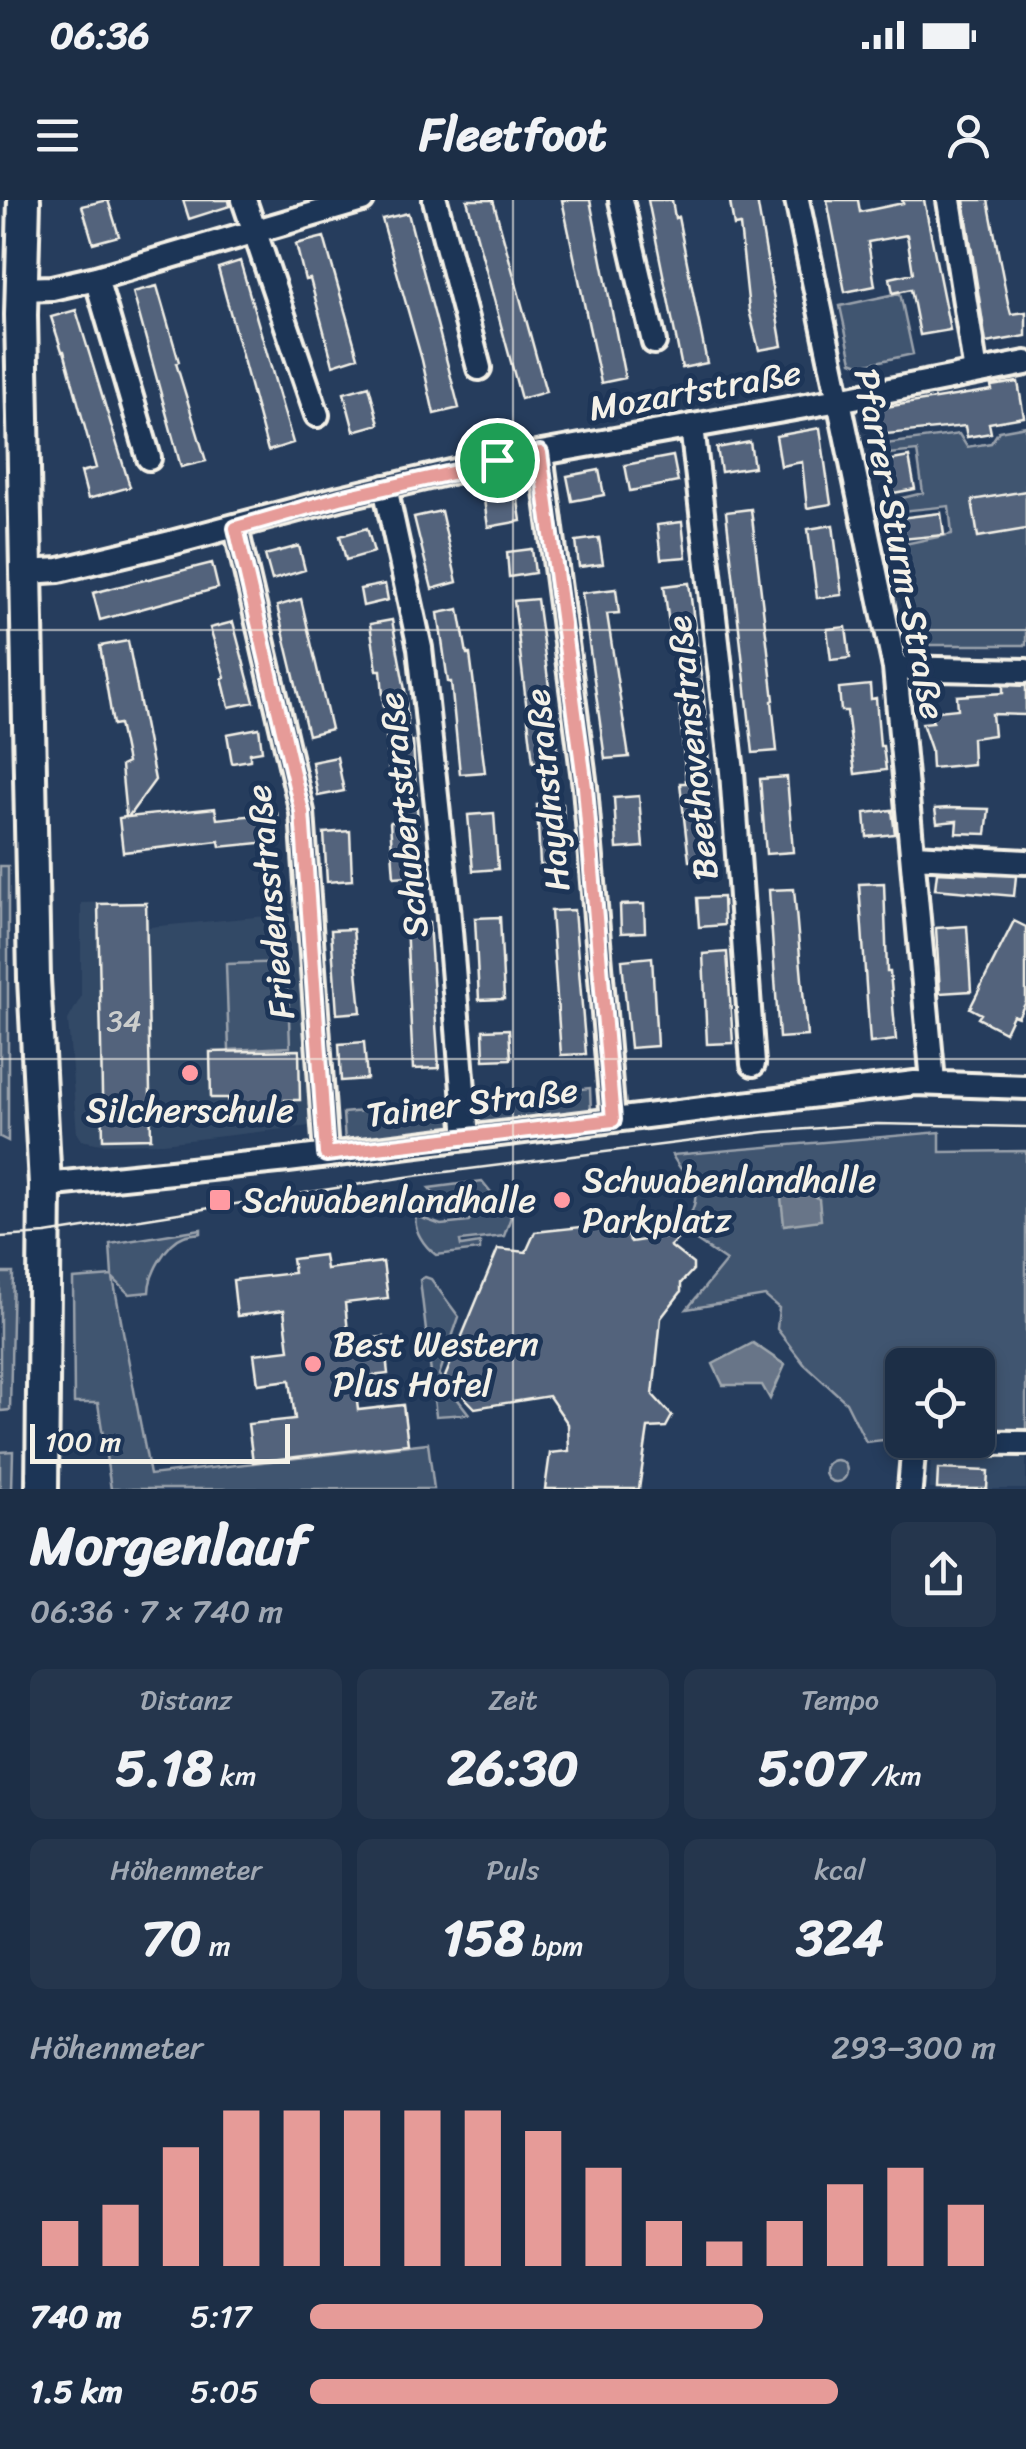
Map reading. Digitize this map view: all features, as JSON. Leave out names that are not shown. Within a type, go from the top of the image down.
[{"type":"main road","points":[[24,200],[21,289],[34,979],[45,1185],[42,1489]]},
{"type":"street","points":[[244,200],[317,415]]},
{"type":"street","points":[[21,289],[52,288],[96,278],[362,200]]},
{"type":"street","points":[[436,200],[479,368]]},
{"type":"street","points":[[621,200],[654,342]]},
{"type":"street","name":"Pfarrer-Sturm-Straße","points":[[797,200],[895,668],[933,1082]]},
{"type":"street","points":[[948,200],[976,374]]},
{"type":"street","points":[[96,278],[149,458]]},
{"type":"street","name":"Mozartstraße","points":[[28,572],[59,570],[385,487],[540,453],[1026,363]]},
{"type":"street","name":"Beethovenstraße","points":[[692,426],[732,772],[754,1064]]},
{"type":"street","name":"Haydnstraße","points":[[540,453],[585,787],[613,1120]]},
{"type":"street","name":"Schubertstraße","points":[[385,487],[422,668],[448,907],[466,1138]]},
{"type":"street","name":"Friedensstraße","points":[[236,528],[302,812],[326,1154]]},
{"type":"street","points":[[895,668],[1026,671]]},
{"type":"street","points":[[914,856],[1026,862]]},
{"type":"street","name":"Tainer Straße","points":[[45,1185],[933,1082],[1026,1087]]},
{"type":"street","points":[[995,1443],[1026,1443]]},
{"type":"street","points":[[910,1489],[913,1458]]},
{"type":"shaded area","points":[[900,293],[913,354],[862,365],[852,361],[840,306]]},
{"type":"shaded area","points":[[1026,426],[1026,645],[916,645],[908,628],[895,546],[952,534],[949,506],[892,512],[890,501],[923,493],[917,451],[879,455],[878,445],[959,434],[967,447],[991,443],[999,431]]},
{"type":"shaded area","points":[[0,866],[8,866],[8,1141],[0,1137]]},
{"type":"shaded area","name":"Silcherschule","points":[[148,901],[149,927],[298,913],[310,1126],[163,1143],[101,1144],[81,1140],[77,1134],[68,1020],[81,997],[81,903]]},
{"type":"shaded area","points":[[287,962],[290,1047],[229,1050],[226,964]]},
{"type":"shaded area","points":[[590,1088],[591,1113],[470,1128],[469,1100]]},
{"type":"shaded area","points":[[460,1102],[454,1130],[345,1142],[343,1113]]},
{"type":"shaded area","points":[[940,1132],[940,1152],[1026,1151],[1026,1432],[995,1431],[995,1348],[885,1348],[885,1440],[866,1442],[846,1402],[804,1364],[777,1329],[779,1308],[765,1296],[687,1309],[726,1261],[682,1231],[695,1197],[672,1155]]},
{"type":"shaded area","points":[[791,1178],[819,1199],[821,1220],[784,1225],[779,1179]]},
{"type":"shaded area","points":[[482,1181],[511,1217],[504,1236],[460,1241],[461,1246],[480,1243],[480,1250],[436,1255],[420,1237],[416,1216],[441,1225],[468,1222],[475,1211],[467,1200],[441,1201],[429,1188]]},
{"type":"shaded area","points":[[201,1229],[201,1233],[178,1239],[165,1252],[152,1276],[149,1292],[129,1294],[113,1278],[150,1475],[428,1443],[434,1489],[111,1489],[98,1403],[74,1403],[73,1279],[112,1276],[110,1244]]},
{"type":"shaded area","points":[[0,1273],[13,1273],[10,1410],[0,1411]]},
{"type":"shaded area","points":[[431,1279],[459,1317],[439,1375],[469,1414],[436,1416],[420,1280]]},
{"type":"shaded area","points":[[753,1343],[785,1365],[770,1399],[762,1385],[723,1385],[713,1364]]},
{"type":"shaded area","points":[[13,1451],[12,1489],[0,1489],[0,1452]]},
{"type":"shaded area","points":[[1026,1455],[1026,1489],[930,1489],[931,1458]]},
{"type":"shaded area","points":[[832,1460],[840,1460],[847,1471],[840,1482],[832,1482],[825,1475],[825,1467]]},
{"type":"building","points":[[108,200],[119,236],[93,243],[82,206]]},
{"type":"building","points":[[183,200],[229,200],[230,206],[189,219]]},
{"type":"building","points":[[467,200],[493,200],[546,392],[521,399]]},
{"type":"building","points":[[562,200],[590,200],[625,378],[601,383]]},
{"type":"building","points":[[648,200],[672,200],[707,363],[682,368]]},
{"type":"building","points":[[757,200],[782,346],[759,350],[749,310],[740,225],[734,226],[730,202]]},
{"type":"building","points":[[827,200],[858,200],[860,212],[903,203],[902,200],[924,200],[950,330],[920,335],[911,289],[893,293],[890,278],[913,273],[907,235],[868,242],[875,286],[845,292]]},
{"type":"building","points":[[964,200],[988,200],[1011,314],[1026,312],[1026,336],[986,343]]},
{"type":"building","points":[[408,213],[459,408],[434,414],[382,219]]},
{"type":"building","points":[[324,237],[358,357],[333,365],[310,279],[305,280],[296,244]]},
{"type":"building","points":[[240,261],[293,443],[268,451],[218,268]]},
{"type":"building","points":[[157,286],[206,461],[181,467],[133,292]]},
{"type":"building","points":[[76,310],[130,487],[88,499],[81,472],[96,468],[51,317]]},
{"type":"building","points":[[1018,382],[1024,417],[989,423],[991,433],[967,437],[965,426],[877,435],[873,409],[992,390],[991,386]]},
{"type":"building","points":[[369,386],[379,424],[354,431],[344,393]]},
{"type":"building","points":[[820,428],[831,504],[807,508],[802,462],[781,466],[776,436]]},
{"type":"building","points":[[750,442],[754,467],[721,472],[717,448]]},
{"type":"building","points":[[673,456],[678,482],[630,491],[625,465]]},
{"type":"building","points":[[909,457],[915,489],[888,494],[882,462]]},
{"type":"building","points":[[599,470],[604,495],[572,501],[567,476]]},
{"type":"building","points":[[1026,491],[1026,529],[978,537],[972,500]]},
{"type":"building","points":[[517,494],[521,521],[488,527],[484,500]]},
{"type":"building","points":[[751,509],[777,751],[753,753],[726,512]]},
{"type":"building","points":[[441,511],[457,582],[432,589],[414,517]]},
{"type":"building","points":[[941,513],[944,535],[902,539],[899,518]]},
{"type":"building","points":[[682,522],[686,557],[661,559],[657,525]]},
{"type":"building","points":[[833,525],[842,595],[817,598],[808,529]]},
{"type":"building","points":[[367,528],[374,552],[346,560],[340,536]]},
{"type":"building","points":[[599,538],[603,564],[579,567],[576,541]]},
{"type":"building","points":[[299,546],[305,570],[272,580],[265,555]]},
{"type":"building","points":[[532,549],[535,573],[509,577],[507,552]]},
{"type":"building","points":[[212,563],[218,588],[100,620],[93,593]]},
{"type":"building","points":[[689,583],[704,698],[716,859],[689,861],[680,783],[686,783],[679,702],[664,586]]},
{"type":"building","points":[[385,584],[388,600],[363,606],[360,589]]},
{"type":"building","points":[[616,589],[619,613],[607,614],[629,757],[605,759],[582,593]]},
{"type":"building","points":[[301,599],[331,729],[308,735],[277,606]]},
{"type":"building","points":[[537,599],[559,760],[533,762],[514,601]]},
{"type":"building","points":[[459,609],[470,654],[485,772],[460,774],[451,682],[438,613]]},
{"type":"building","points":[[392,620],[405,690],[409,741],[413,741],[421,875],[394,877],[390,822],[397,822],[395,773],[389,774],[381,670],[377,670],[370,624]]},
{"type":"building","points":[[233,622],[254,702],[229,707],[222,678],[225,677],[210,628]]},
{"type":"building","points":[[846,627],[850,658],[831,660],[827,629]]},
{"type":"building","points":[[128,641],[155,780],[128,817],[215,808],[217,819],[277,813],[280,841],[220,847],[219,841],[123,852],[119,818],[126,817],[121,766],[127,763],[119,724],[113,725],[100,646]]},
{"type":"building","points":[[870,685],[871,699],[876,698],[886,770],[855,774],[847,711],[841,711],[839,688]]},
{"type":"building","points":[[1003,685],[1026,686],[1026,715],[992,714],[994,735],[972,738],[973,764],[932,768],[931,749],[922,723],[933,722],[928,712],[958,709],[957,696],[1003,693]]},
{"type":"building","points":[[259,728],[262,751],[250,753],[250,760],[232,763],[227,734]]},
{"type":"building","points":[[337,757],[344,791],[318,796],[312,762]]},
{"type":"building","points":[[787,777],[793,852],[766,854],[760,779]]},
{"type":"building","points":[[639,796],[643,847],[617,849],[614,798]]},
{"type":"building","points":[[563,804],[566,864],[540,865],[537,805]]},
{"type":"building","points":[[935,809],[989,809],[986,834],[956,833],[957,821],[937,823]]},
{"type":"building","points":[[892,810],[895,834],[867,837],[865,813]]},
{"type":"building","points":[[494,813],[498,869],[473,871],[468,815]]},
{"type":"building","points":[[350,831],[352,880],[327,882],[324,833]]},
{"type":"building","points":[[937,872],[1016,876],[1014,896],[935,889]]},
{"type":"building","points":[[884,883],[887,972],[896,1040],[870,1043],[859,884]]},
{"type":"building","points":[[794,889],[807,1036],[779,1038],[769,890]]},
{"type":"building","points":[[723,897],[724,925],[699,927],[697,898]]},
{"type":"building","name":"Silcherschule","points":[[146,903],[151,1138],[103,1139],[98,904]]},
{"type":"building","points":[[644,904],[645,932],[621,933],[620,905]]},
{"type":"building","points":[[574,910],[586,1054],[561,1055],[551,911]]},
{"type":"building","points":[[500,917],[504,999],[479,1000],[475,918]]},
{"type":"building","points":[[1014,921],[1026,927],[1026,1002],[1018,1017],[1013,1015],[1005,1032],[978,1018],[981,1014],[970,1008]]},
{"type":"building","points":[[429,922],[439,1068],[413,1069],[406,923]]},
{"type":"building","points":[[967,926],[971,991],[940,993],[936,928]]},
{"type":"building","points":[[353,929],[361,1012],[337,1014],[331,930]]},
{"type":"building","points":[[727,952],[733,1043],[707,1044],[703,954]]},
{"type":"building","points":[[652,957],[657,1046],[630,1048],[622,960]]},
{"type":"building","points":[[509,1029],[511,1059],[484,1060],[483,1030]]},
{"type":"building","points":[[364,1042],[367,1079],[341,1081],[339,1044]]},
{"type":"building","points":[[299,1050],[300,1100],[285,1100],[286,1112],[244,1113],[244,1105],[229,1105],[228,1098],[211,1098],[210,1052]]},
{"type":"building","name":"Schwabenlandhalle","points":[[618,1223],[631,1242],[683,1234],[670,1246],[693,1264],[693,1270],[681,1283],[681,1292],[661,1318],[653,1395],[672,1416],[666,1427],[648,1428],[639,1489],[545,1489],[550,1453],[569,1451],[568,1424],[549,1396],[475,1408],[445,1377],[498,1249],[526,1252],[535,1232]]},
{"type":"building","points":[[324,1255],[326,1269],[383,1262],[388,1298],[345,1303],[349,1341],[384,1337],[388,1374],[354,1378],[358,1410],[403,1405],[408,1444],[253,1462],[248,1424],[295,1419],[290,1380],[258,1384],[254,1354],[289,1350],[284,1310],[237,1316],[233,1280],[294,1273],[292,1259]]},
{"type":"building","points":[[938,1469],[988,1471],[987,1489],[937,1489]]},
{"type":"tram line","points":[[0,1237],[46,1234],[406,1177],[765,1132],[877,1124],[1026,1127]]},
{"type":"place","name":"Silcherschule","points":[[190,1073]]},
{"type":"place","name":"Schwabenlandhalle","points":[[220,1200]]},
{"type":"place","name":"Schwabenlandhalle Parkplatz","points":[[562,1200]]},
{"type":"place","name":"Best Western Plus Hotel","points":[[313,1364]]},
{"type":"route","points":[[540,453],[585,787],[613,1120],[326,1154],[302,812],[236,528],[497,460],[540,453]]}]
